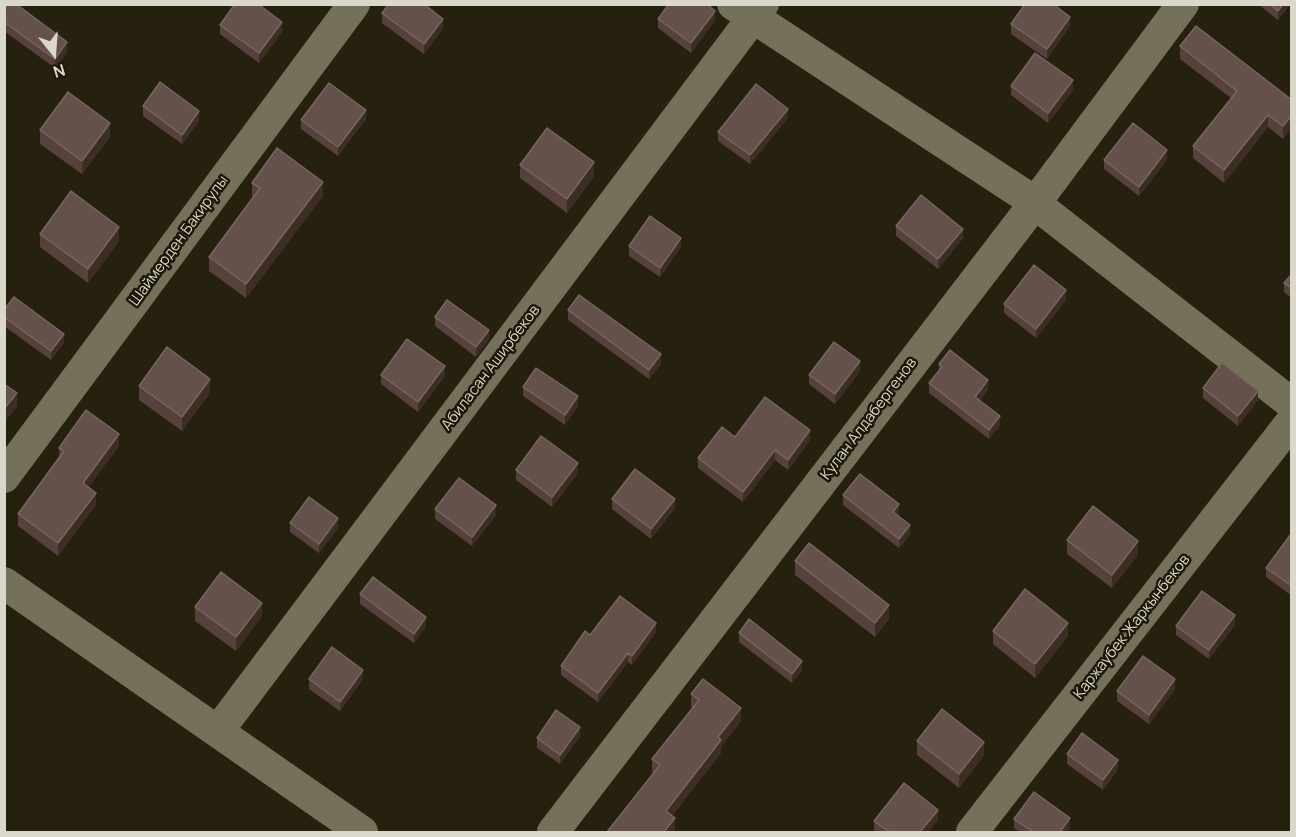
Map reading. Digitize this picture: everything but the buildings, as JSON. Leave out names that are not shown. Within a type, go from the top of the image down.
[{"type":"street","name":"Шаймерден Бакирулы","points":[[4,477],[354,4]]},
{"type":"street","name":"Кулан Алдабергенов","points":[[553,832],[1035,203],[1183,4]]},
{"type":"street","points":[[750,9],[1035,203],[1292,404]]},
{"type":"street","name":"Абиласан Аширбеков","points":[[218,731],[750,9]]},
{"type":"street","name":"Каржаубек Жаркынбеков","points":[[972,832],[1292,421]]},
{"type":"street","points":[[4,583],[362,832]]}]
